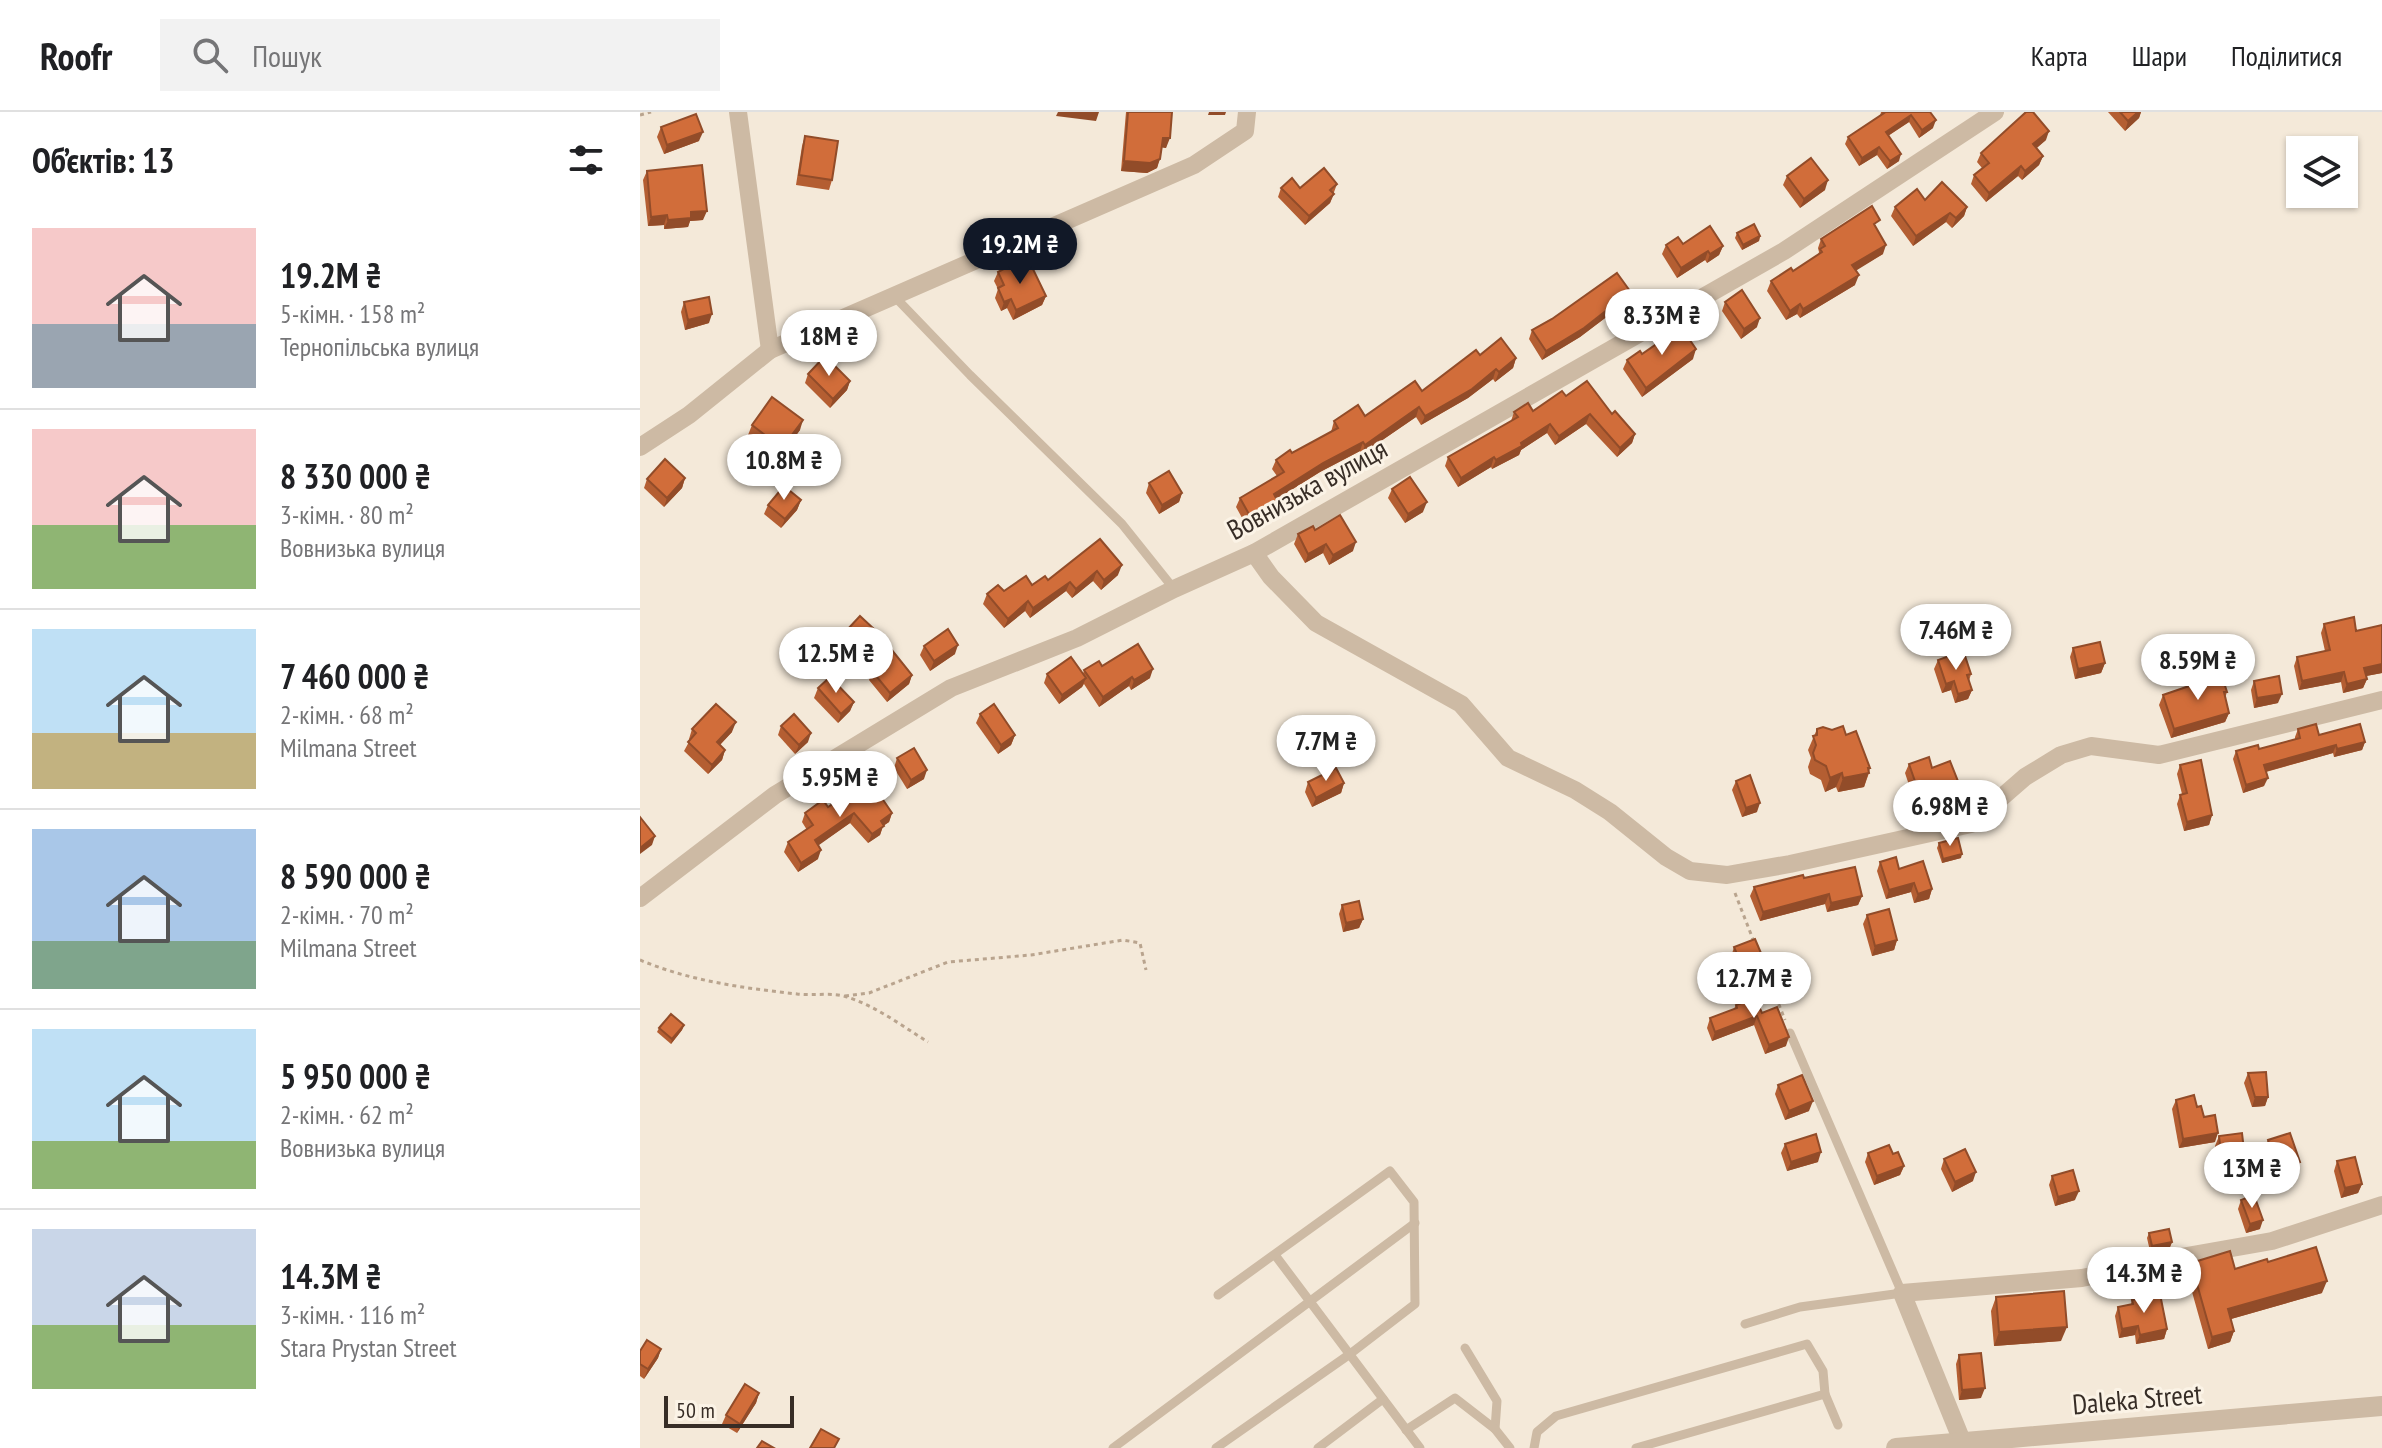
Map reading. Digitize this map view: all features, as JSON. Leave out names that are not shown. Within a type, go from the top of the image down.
[{"type":"street","points":[[738,112],[770,350]]},
{"type":"street","points":[[640,447],[689,415],[770,350],[1194,165],[1245,131],[1247,112]]},
{"type":"street","name":"Вовнизька вулиця","points":[[640,898],[775,795],[951,688],[1077,638],[1254,553],[1784,251],[1995,112]]},
{"type":"street","points":[[1254,553],[1271,577],[1316,623],[1461,704],[1508,758],[1610,812],[1666,857],[1690,871],[1727,875],[1971,824],[2025,777],[2061,755],[2091,746],[2159,755],[2382,700]]},
{"type":"street","points":[[1962,1441],[1902,1293],[2082,1278],[2272,1241],[2382,1205]]},
{"type":"street","name":"Daleka Street","points":[[1896,1448],[2382,1406]]},
{"type":"lane","points":[[895,297],[1122,524],[1174,589]]},
{"type":"lane","points":[[1745,1324],[1800,1307],[1902,1293],[1790,1033]]},
{"type":"lane","points":[[1216,1448],[1350,1354],[1415,1304],[1414,1202],[1390,1171],[1218,1295]]},
{"type":"lane","points":[[1113,1448],[1415,1223]]},
{"type":"lane","points":[[1275,1255],[1418,1447]]},
{"type":"lane","points":[[1534,1448],[1537,1432],[1556,1416],[1807,1344],[1823,1371],[1825,1394],[1838,1425]]},
{"type":"lane","points":[[1465,1348],[1497,1401],[1495,1429]]},
{"type":"lane","points":[[1636,1448],[1825,1394]]},
{"type":"lane","points":[[1406,1430],[1455,1398],[1495,1429],[1510,1448]]},
{"type":"lane","points":[[1318,1448],[1383,1399]]},
{"type":"path","points":[[640,115],[651,112]]},
{"type":"path","points":[[1727,875],[1757,948]]},
{"type":"path","points":[[640,960],[697,979],[806,996],[869,993],[948,962],[1031,955],[1123,940],[1140,943],[1146,970]]},
{"type":"path","points":[[1762,962],[1790,1033]]},
{"type":"path","points":[[845,996],[880,1012],[928,1042]]},
{"type":"building","points":[[1128,112],[1172,112],[1170,138],[1163,138],[1160,159],[1150,163],[1124,161]]},
{"type":"building","points":[[1883,112],[1930,112],[1936,120],[1922,130],[1911,115],[1886,132],[1901,154],[1890,161],[1879,147],[1862,158],[1848,137]]},
{"type":"building","points":[[2026,112],[2033,112],[2049,131],[2033,144],[2043,156],[2025,171],[2021,166],[1989,193],[1974,175],[1989,163],[1981,153]]},
{"type":"building","points":[[2120,112],[2138,112],[2128,121]]},
{"type":"building","points":[[696,114],[703,132],[667,145],[661,127]]},
{"type":"building","points":[[805,136],[838,141],[832,180],[799,175]]},
{"type":"building","points":[[1811,158],[1828,180],[1804,199],[1787,176]]},
{"type":"building","points":[[702,165],[707,211],[691,212],[691,218],[668,220],[667,215],[651,217],[647,171]]},
{"type":"building","points":[[1324,168],[1337,184],[1330,190],[1334,194],[1309,216],[1281,188],[1292,178],[1300,188]]},
{"type":"building","points":[[1942,182],[1967,207],[1956,218],[1950,213],[1916,236],[1895,207],[1917,189],[1925,200]]},
{"type":"building","points":[[1872,206],[1880,220],[1874,224],[1886,245],[1852,265],[1859,275],[1803,309],[1800,304],[1790,311],[1771,281],[1822,252],[1820,249],[1825,246],[1821,239]]},
{"type":"building","points":[[1754,224],[1760,236],[1743,245],[1737,233]]},
{"type":"building","points":[[1710,226],[1723,246],[1710,254],[1708,251],[1681,268],[1666,245],[1678,237],[1683,244]]},
{"type":"building","points":[[1015,263],[1019,272],[1032,267],[1046,296],[1016,310],[1011,299],[1004,302],[998,288],[1004,285],[998,272]]},
{"type":"building","points":[[1617,273],[1635,298],[1620,308],[1616,303],[1584,328],[1546,351],[1532,330]]},
{"type":"building","points":[[1742,290],[1760,318],[1744,329],[1725,302]]},
{"type":"building","points":[[709,297],[712,314],[688,320],[684,302]]},
{"type":"building","points":[[1681,327],[1696,349],[1646,388],[1627,360],[1640,351],[1642,354]]},
{"type":"building","points":[[1501,338],[1516,358],[1499,372],[1496,369],[1472,389],[1425,416],[1419,407],[1365,445],[1363,442],[1323,463],[1274,494],[1277,500],[1250,516],[1240,498],[1284,472],[1276,460],[1290,450],[1292,453],[1338,428],[1334,421],[1358,405],[1365,416],[1415,381],[1422,391],[1476,350],[1480,355]]},
{"type":"building","points":[[825,356],[850,381],[833,399],[808,374]]},
{"type":"building","points":[[1587,381],[1612,414],[1615,411],[1635,434],[1620,448],[1590,414],[1559,436],[1550,424],[1521,443],[1522,446],[1496,460],[1494,457],[1461,478],[1448,457],[1518,417],[1514,412],[1528,403],[1533,411],[1562,391],[1566,396]]},
{"type":"building","points":[[772,397],[803,420],[782,448],[752,425]]},
{"type":"building","points":[[665,459],[685,478],[667,498],[647,479]]},
{"type":"building","points":[[1169,471],[1182,493],[1162,505],[1149,483]]},
{"type":"building","points":[[1410,477],[1427,502],[1408,514],[1392,489]]},
{"type":"building","points":[[784,486],[801,500],[785,519],[768,505]]},
{"type":"building","points":[[1340,515],[1356,542],[1333,555],[1326,544],[1308,554],[1298,534],[1313,526],[1315,530]]},
{"type":"building","points":[[1100,539],[1122,565],[1104,580],[1097,571],[1076,589],[1070,582],[1033,608],[1028,601],[1008,619],[987,594],[998,585],[1004,591],[1026,576],[1032,585],[1045,576],[1048,580]]},
{"type":"building","points":[[860,616],[889,643],[912,675],[890,693],[872,671],[882,663],[847,630]]},
{"type":"building","points":[[2354,617],[2356,631],[2382,625],[2382,664],[2364,668],[2367,679],[2347,684],[2344,672],[2302,681],[2297,657],[2330,650],[2324,624]]},
{"type":"building","points":[[948,629],[958,645],[934,661],[924,646]]},
{"type":"building","points":[[2100,642],[2105,663],[2078,669],[2073,648]]},
{"type":"building","points":[[1138,644],[1153,669],[1134,680],[1132,677],[1103,697],[1084,670],[1099,661],[1102,666]]},
{"type":"building","points":[[1960,652],[1961,657],[1965,656],[1971,674],[1967,675],[1972,690],[1958,694],[1954,681],[1946,684],[1938,660]]},
{"type":"building","points":[[1071,657],[1086,678],[1062,695],[1047,674]]},
{"type":"building","points":[[2221,673],[2229,713],[2174,729],[2163,695],[2198,683],[2197,679]]},
{"type":"building","points":[[2279,676],[2282,694],[2257,698],[2254,681]]},
{"type":"building","points":[[830,677],[854,702],[841,714],[818,688]]},
{"type":"building","points":[[716,704],[736,722],[717,742],[725,750],[712,765],[688,742],[696,733],[692,729]]},
{"type":"building","points":[[994,704],[1015,735],[1001,745],[980,714]]},
{"type":"building","points":[[794,714],[811,733],[799,745],[781,726]]},
{"type":"building","points":[[2316,724],[2319,735],[2360,724],[2365,742],[2337,749],[2336,745],[2264,765],[2268,778],[2246,785],[2236,751],[2258,745],[2259,749],[2300,738],[2298,729]]},
{"type":"building","points":[[1843,726],[1846,735],[1856,731],[1870,768],[1869,773],[1843,778],[1842,773],[1830,778],[1826,766],[1815,760],[1813,736],[1817,735],[1817,729],[1832,730]]},
{"type":"building","points":[[914,748],[927,770],[911,780],[897,758]]},
{"type":"building","points":[[1929,757],[1932,768],[1950,761],[1963,794],[1948,800],[1941,783],[1918,790],[1909,764]]},
{"type":"building","points":[[2201,760],[2212,815],[2187,822],[2180,795],[2187,793],[2180,765]]},
{"type":"building","points":[[1336,768],[1344,783],[1316,798],[1308,782]]},
{"type":"building","points":[[1750,775],[1760,803],[1746,808],[1736,781]]},
{"type":"building","points":[[868,785],[872,791],[875,788],[892,813],[881,821],[884,826],[872,834],[854,813],[815,840],[821,850],[801,863],[788,842],[813,825],[805,813],[823,800],[828,807],[854,789],[856,793]]},
{"type":"building","points":[[640,817],[655,836],[640,848]]},
{"type":"building","points":[[1958,838],[1962,854],[1943,859],[1939,843]]},
{"type":"building","points":[[1896,857],[1899,869],[1923,861],[1932,889],[1918,894],[1914,883],[1889,890],[1880,862]]},
{"type":"building","points":[[1855,867],[1862,896],[1831,903],[1829,894],[1763,912],[1754,887],[1803,875],[1804,878]]},
{"type":"building","points":[[1359,901],[1363,919],[1346,923],[1342,905]]},
{"type":"building","points":[[1889,909],[1897,940],[1875,946],[1867,915]]},
{"type":"building","points":[[1755,939],[1766,965],[1745,974],[1734,947]]},
{"type":"building","points":[[1755,998],[1762,1013],[1777,1007],[1789,1037],[1769,1045],[1757,1016],[1715,1032],[1710,1018]]},
{"type":"building","points":[[671,1014],[684,1025],[672,1039],[659,1028]]},
{"type":"building","points":[[2266,1072],[2268,1097],[2255,1097],[2248,1073]]},
{"type":"building","points":[[1802,1075],[1813,1101],[1789,1111],[1778,1085]]},
{"type":"building","points":[[2194,1095],[2204,1117],[2215,1115],[2218,1133],[2183,1139],[2176,1100]]},
{"type":"building","points":[[2242,1133],[2245,1159],[2222,1162],[2219,1136]]},
{"type":"building","points":[[2290,1133],[2300,1162],[2277,1169],[2268,1140]]},
{"type":"building","points":[[1816,1134],[1821,1152],[1791,1162],[1785,1144]]},
{"type":"building","points":[[1889,1145],[1893,1154],[1898,1152],[1904,1166],[1877,1176],[1868,1153]]},
{"type":"building","points":[[1965,1149],[1976,1172],[1955,1182],[1944,1159]]},
{"type":"building","points":[[2355,1157],[2362,1184],[2345,1188],[2337,1161]]},
{"type":"building","points":[[2073,1170],[2079,1191],[2058,1197],[2052,1176]]},
{"type":"building","points":[[2254,1195],[2263,1220],[2250,1224],[2241,1200]]},
{"type":"building","points":[[2169,1229],[2172,1242],[2152,1246],[2149,1233]]},
{"type":"building","points":[[2316,1247],[2327,1281],[2228,1309],[2234,1331],[2212,1337],[2191,1263],[2230,1251],[2235,1269]]},
{"type":"building","points":[[2064,1291],[2067,1327],[1999,1332],[1996,1297]]},
{"type":"building","points":[[2160,1294],[2167,1329],[2140,1335],[2138,1326],[2122,1329],[2118,1307],[2133,1304],[2132,1300]]},
{"type":"building","points":[[647,1340],[661,1349],[648,1369],[640,1364],[640,1351]]},
{"type":"building","points":[[1981,1353],[1985,1388],[1962,1390],[1959,1355]]},
{"type":"building","points":[[745,1384],[759,1393],[740,1424],[726,1415]]},
{"type":"building","points":[[821,1429],[839,1439],[834,1448],[810,1448]]},
{"type":"building","points":[[762,1441],[774,1448],[757,1448]]}]
